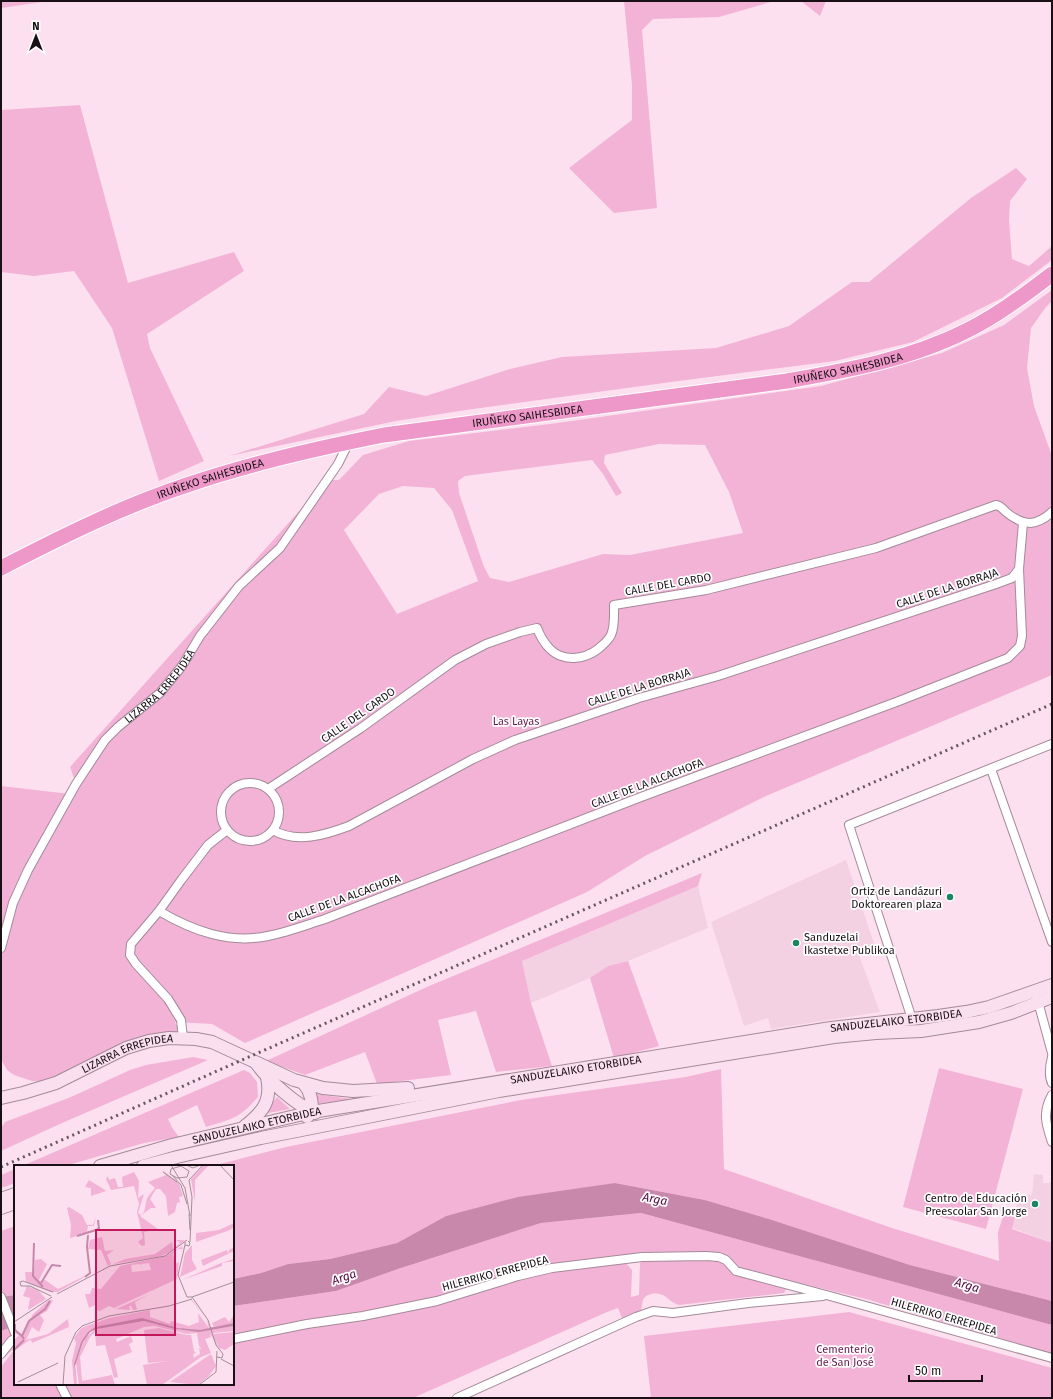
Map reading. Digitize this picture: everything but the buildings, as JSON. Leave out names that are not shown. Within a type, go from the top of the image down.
[{"type":"highway","name":"IRUÑEKO SAIHESBIDEA","points":[[1,568],[47,544],[122,510],[186,485],[319,448],[384,434],[787,381],[841,372],[881,362],[925,349],[969,330],[1014,304],[1052,274]]},
{"type":"main road","name":"SANDUZELAIKO ETORBIDEA","points":[[103,1165],[172,1145],[312,1112],[449,1095],[506,1090],[834,1037],[876,1032],[921,1031],[979,1022],[1011,1013],[1037,998],[1052,985]]},
{"type":"main road","name":"SANDUZELAIKO ETORBIDEA","points":[[147,1165],[449,1095],[831,1028],[938,1016],[1037,998],[1052,997]]},
{"type":"main road","name":"LIZARRA ERREPIDEA","points":[[1,1098],[56,1083],[126,1048],[149,1041],[169,1038],[196,1038],[212,1042],[299,1082],[323,1088],[353,1091],[391,1090],[421,1086],[449,1095]]},
{"type":"main road","name":"LIZARRA ERREPIDEA","points":[[255,1062],[267,1077],[312,1112]]},
{"type":"main road","points":[[267,1077],[269,1086],[268,1100]]},
{"type":"main road","points":[[196,1153],[223,1142],[301,1124],[312,1112],[312,1100],[308,1088],[299,1082],[280,1088],[268,1100],[256,1117],[243,1128]]},
{"type":"main road","points":[[1,1199],[14,1194]]},
{"type":"main road","points":[[1,1208],[14,1203]]},
{"type":"street","name":"LIZARRA ERREPIDEA","points":[[1,948],[13,903],[28,870],[76,784],[105,740],[160,693],[182,666],[200,636],[239,586],[280,548],[338,464],[348,442]]},
{"type":"street","name":"CALLE DEL CARDO","points":[[268,788],[361,728],[455,660],[486,644],[520,632],[537,628],[542,640],[550,650],[566,658],[579,658],[595,652],[610,637],[614,627],[614,605],[706,590],[876,548],[996,505],[1000,506],[1007,513],[1023,523]]},
{"type":"street","points":[[1023,523],[1045,519],[1052,512]]},
{"type":"street","name":"CALLE DE LA ALCACHOFA","points":[[160,911],[190,928],[214,935],[244,938],[267,936],[284,932],[325,919],[635,799],[1008,658],[1020,646],[1022,636],[1019,569],[1023,523]]},
{"type":"street","name":"CALLE DE LA BORRAJA","points":[[273,830],[282,836],[300,838],[330,833],[349,826],[473,759],[515,740],[633,700],[718,676],[996,584],[1012,578],[1019,569]]},
{"type":"street","points":[[912,1019],[849,825],[1052,744]]},
{"type":"street","points":[[991,769],[1052,942]]},
{"type":"street","points":[[246,782],[254,782],[268,788],[275,795],[279,808],[278,822],[273,830],[258,840],[241,840],[233,836],[222,822],[221,809],[225,796],[238,784],[246,782]]},
{"type":"street","points":[[183,1038],[181,1020],[168,999],[136,964],[130,955],[131,944],[160,911],[208,845],[227,830]]},
{"type":"street","points":[[1037,998],[1052,1053]]},
{"type":"street","points":[[1052,1057],[1050,1072],[1052,1082]]},
{"type":"street","points":[[1052,1095],[1046,1106],[1045,1118],[1052,1142]]},
{"type":"street","name":"HILERRIKO ERREPIDEA","points":[[234,1339],[307,1324],[363,1316],[437,1301],[518,1276],[552,1268],[642,1257],[706,1256],[719,1257],[726,1260],[736,1271],[1052,1358]]},
{"type":"street","name":"HILERRIKO ERREPIDEA","points":[[457,1398],[636,1317],[653,1311],[673,1313],[748,1303],[830,1296]]},
{"type":"street","points":[[1,1297],[14,1329]]},
{"type":"street","points":[[1,1354],[12,1340],[14,1340]]},
{"type":"street","points":[[60,1385],[67,1398]]},
{"type":"shaded area","name":"Sanduzelai Ikastetxe Publikoa","points":[[846,860],[876,949],[859,955],[880,1012],[771,1029],[768,1018],[744,1026],[711,922]]},
{"type":"shaded area","points":[[698,886],[708,928],[628,961],[608,966],[590,978],[531,1003],[522,961]]},
{"type":"shaded area","name":"Centro de Educación Preescolar San Jorge","points":[[1034,1174],[1043,1175],[1043,1183],[1050,1183],[1050,1181],[1052,1181],[1052,1243],[1012,1228],[1019,1194],[1032,1195]]},
{"type":"green space","points":[[1,1],[49,1],[1,8]]},
{"type":"green space","points":[[624,1],[774,1],[719,17],[653,19],[642,30],[657,208],[614,213],[569,168],[632,120],[632,85]]},
{"type":"green space","points":[[801,1],[826,1],[820,16]]},
{"type":"green space","points":[[80,105],[128,283],[234,252],[244,271],[147,334],[150,348],[204,461],[159,481],[112,328],[74,271],[34,276],[1,272],[1,110]]},
{"type":"green space","points":[[1016,168],[1027,179],[1010,201],[1009,220],[1012,259],[1029,266],[1052,246],[1052,260],[1002,298],[913,342],[835,361],[466,410],[396,421],[229,456],[364,414],[389,387],[426,396],[510,369],[562,357],[716,348],[789,326],[852,282],[869,282],[971,198]]},
{"type":"green space","name":"Las Layas","points":[[1052,290],[1052,301],[1031,328],[1027,368],[1034,406],[1052,456],[1052,675],[766,796],[645,856],[587,892],[245,1043],[212,1024],[175,1022],[183,1038],[126,1048],[56,1083],[32,1081],[14,1075],[7,1070],[2,1061],[1,1036],[1,786],[70,794],[76,784],[70,767],[327,480],[339,480],[363,455],[409,441],[550,424],[821,386],[942,353],[1004,325]],"holes":[[[659,444],[705,445],[729,492],[743,533],[630,555],[603,554],[509,582],[490,578],[484,567],[459,493],[458,481],[465,476],[592,460],[603,474],[616,496],[622,493],[604,463],[605,455]],[[403,486],[434,488],[452,510],[478,581],[397,614],[344,530],[379,494]]]},
{"type":"green space","points":[[702,873],[698,886],[522,961],[531,1003],[552,1066],[496,1072],[476,1011],[438,1020],[451,1075],[377,1084],[365,1052],[305,1075],[266,1061],[429,986]]},
{"type":"green space","points":[[628,961],[659,1046],[614,1058],[590,978],[608,966]]},
{"type":"green space","points":[[193,1057],[208,1060],[1,1151],[1,1128],[5,1122],[71,1097],[130,1070],[146,1065]]},
{"type":"green space","points":[[939,1068],[1023,1089],[986,1229],[903,1207]]},
{"type":"green space","points":[[721,1069],[724,1169],[889,1227],[999,1261],[998,1232],[1004,1213],[1015,1216],[1012,1229],[1052,1243],[1052,1301],[910,1265],[769,1219],[705,1200],[615,1183],[446,1216],[397,1243],[330,1259],[288,1264],[261,1273],[234,1279],[234,1165],[216,1165],[286,1147],[521,1100],[686,1077]]},
{"type":"green space","points":[[244,1070],[250,1073],[257,1082],[258,1097],[246,1110],[229,1120],[206,1127],[197,1105],[168,1119],[179,1137],[144,1143],[68,1165],[24,1165]]},
{"type":"green space","points":[[316,1094],[351,1099],[317,1104]]},
{"type":"green space","points":[[277,1097],[290,1109],[263,1114]]},
{"type":"green space","points":[[14,1169],[14,1183],[1,1188],[1,1175]]},
{"type":"green space","points":[[641,1213],[1052,1325],[1052,1355],[866,1299],[737,1268],[722,1255],[690,1252],[634,1256],[558,1266],[554,1272],[626,1263],[632,1270],[631,1297],[639,1295],[640,1263],[643,1261],[693,1259],[716,1260],[723,1263],[731,1271],[785,1287],[786,1289],[784,1293],[679,1305],[663,1295],[652,1294],[644,1298],[641,1310],[622,1318],[618,1308],[607,1312],[413,1398],[1,1398],[1,1367],[14,1350],[14,1385],[234,1385],[234,1343],[237,1342],[234,1341],[234,1306],[336,1291],[398,1269],[541,1223]]},
{"type":"green space","points":[[14,1226],[14,1295],[1,1297],[1,1231]]},
{"type":"green space","name":"Cementerio de San José","points":[[849,1312],[1052,1368],[1052,1398],[651,1398],[644,1336]]},
{"type":"green space","points":[[14,1326],[14,1349],[1,1360],[1,1331]]},
{"type":"water","name":"Arga","points":[[615,1183],[705,1200],[769,1219],[910,1265],[1052,1301],[1052,1325],[641,1213],[541,1223],[398,1269],[336,1291],[234,1306],[234,1279],[261,1273],[288,1264],[330,1259],[397,1243],[446,1216],[518,1197]]},
{"type":"water","points":[[14,1295],[14,1326],[1,1331],[1,1297]]},
{"type":"railway","points":[[1,1167],[1052,704]]},
{"type":"place","name":"Ortiz de Landázuri Doktorearen plaza","points":[[950,897]]},
{"type":"place","name":"Sanduzelai Ikastetxe Publikoa","points":[[796,943]]},
{"type":"place","name":"Centro de Educación Preescolar San Jorge","points":[[1035,1204]]}]
